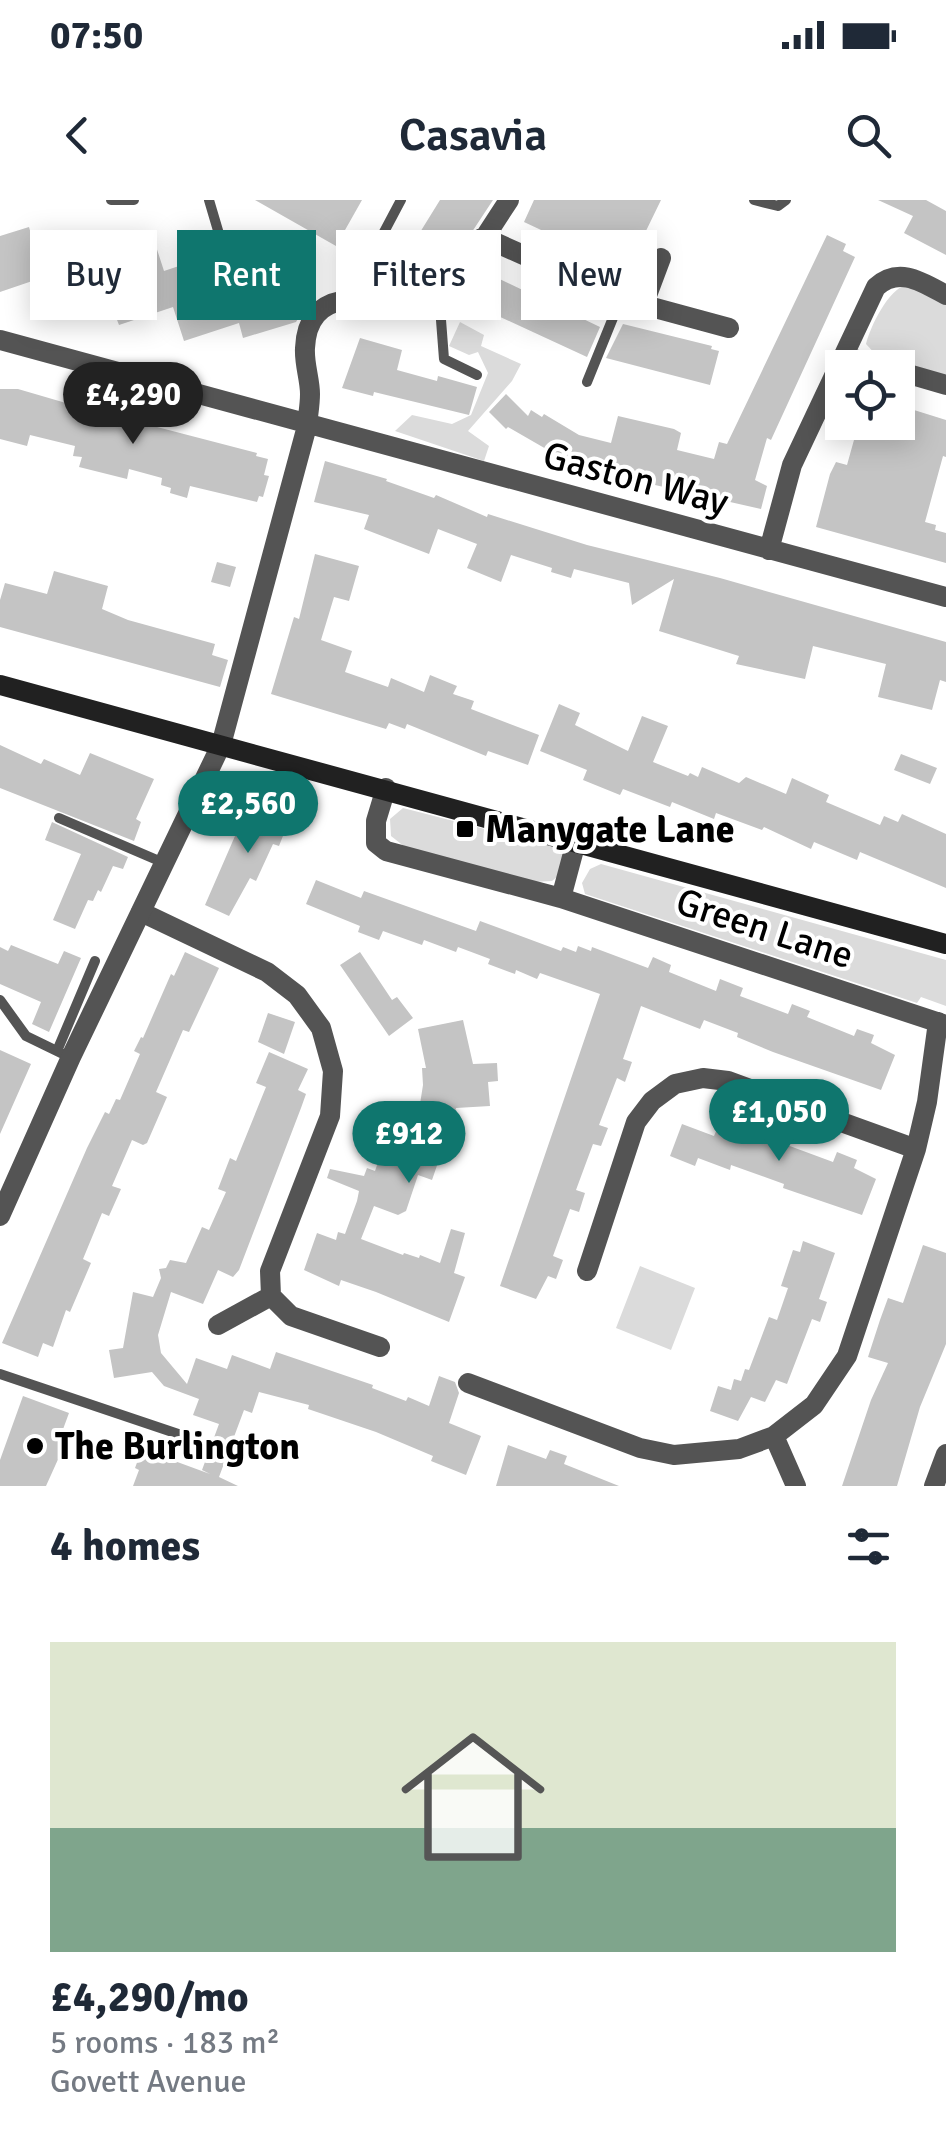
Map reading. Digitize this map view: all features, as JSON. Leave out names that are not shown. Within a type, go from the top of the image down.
[{"type":"main road","name":"Green Lane","points":[[0,685],[946,944]]},
{"type":"street","points":[[488,230],[509,200]]},
{"type":"street","points":[[657,269],[661,258]]},
{"type":"street","points":[[847,350],[876,287],[884,279],[909,277],[946,295]]},
{"type":"street","points":[[0,1216],[64,1054],[141,912],[220,745],[307,426],[310,392],[304,343],[317,315],[336,302]]},
{"type":"street","points":[[657,310],[729,328]]},
{"type":"street","name":"Gaston Way","points":[[0,340],[946,598]]},
{"type":"street","points":[[915,376],[946,384]]},
{"type":"street","points":[[769,550],[792,465],[825,396]]},
{"type":"street","name":"Green Lane","points":[[386,788],[374,834],[376,843],[386,851],[562,898],[942,1023]]},
{"type":"street","points":[[562,898],[576,842]]},
{"type":"street","points":[[141,912],[267,972],[298,995],[321,1028],[333,1072],[330,1116],[270,1271],[271,1296],[291,1316],[380,1347]]},
{"type":"street","points":[[468,1383],[640,1448],[674,1455],[739,1449],[774,1436],[814,1406],[847,1356],[916,1149],[942,1023]]},
{"type":"street","points":[[587,1271],[636,1122],[652,1101],[676,1084],[703,1078],[728,1081],[916,1149]]},
{"type":"street","points":[[218,1325],[271,1296]]},
{"type":"street","points":[[774,1436],[796,1486]]},
{"type":"street","points":[[934,1486],[946,1454]]},
{"type":"lane","points":[[110,200],[134,200]]},
{"type":"lane","points":[[210,200],[218,230]]},
{"type":"lane","points":[[386,230],[402,200]]},
{"type":"lane","points":[[754,200],[778,206],[786,200]]},
{"type":"lane","points":[[441,320],[444,358],[477,375]]},
{"type":"lane","points":[[587,382],[611,320]]},
{"type":"lane","points":[[59,818],[164,864]]},
{"type":"lane","points":[[0,1000],[26,1036],[64,1054],[95,961]]},
{"type":"lane","points":[[0,1374],[205,1443]]},
{"type":"shaded area","points":[[907,284],[946,301],[946,376],[915,367],[915,350],[872,350],[866,344],[876,318]]},
{"type":"shaded area","points":[[460,322],[484,335],[481,346],[521,364],[512,381],[468,431],[489,446],[484,461],[395,431],[412,415],[452,424],[471,415],[488,373],[478,352],[469,355],[449,346]]},
{"type":"shaded area","points":[[403,808],[558,848],[565,856],[562,873],[552,881],[533,882],[405,847],[391,836],[390,819]]},
{"type":"shaded area","points":[[601,864],[946,960],[946,1006],[921,997],[917,1003],[585,894],[582,883],[590,869]]},
{"type":"shaded area","points":[[640,1266],[695,1288],[671,1350],[616,1328]]},
{"type":"building","points":[[255,200],[362,200],[345,230],[336,230],[336,246],[316,235],[316,230],[308,230]]},
{"type":"building","points":[[440,200],[493,200],[473,230],[421,230]]},
{"type":"building","points":[[534,200],[661,200],[646,230],[541,230],[524,222]]},
{"type":"building","points":[[878,200],[926,200],[946,211],[946,255],[904,233],[913,216]]},
{"type":"building","points":[[29,227],[30,230],[30,282],[0,292],[0,236]]},
{"type":"building","points":[[827,235],[846,244],[843,251],[855,257],[771,440],[767,438],[755,480],[767,486],[761,509],[655,485],[560,457],[506,429],[489,412],[506,394],[528,416],[531,410],[542,417],[544,414],[579,435],[611,443],[618,416],[674,429],[681,433],[677,450],[714,459],[719,442],[727,444]]},
{"type":"building","points":[[157,249],[164,271],[177,267],[177,319],[173,307],[157,312]]},
{"type":"building","points":[[501,280],[521,289],[521,320],[585,320],[600,327],[587,357],[501,317]]},
{"type":"building","points":[[177,320],[297,320],[243,338],[239,323],[184,341]]},
{"type":"building","points":[[623,324],[712,346],[711,349],[719,351],[710,385],[606,358]]},
{"type":"building","points":[[360,338],[402,350],[397,370],[477,387],[469,415],[342,388]]},
{"type":"building","points":[[0,389],[18,389],[83,408],[108,411],[107,414],[257,453],[256,456],[268,459],[264,475],[269,476],[263,497],[259,496],[257,502],[190,486],[187,498],[170,493],[171,488],[161,485],[162,478],[129,469],[127,479],[79,467],[82,457],[73,456],[75,446],[30,435],[27,446],[0,439]]},
{"type":"building","points":[[915,410],[946,420],[946,457],[943,456],[925,522],[946,533],[946,563],[816,527],[836,462],[847,465],[854,440],[915,440]]},
{"type":"building","points":[[325,461],[434,498],[436,495],[487,517],[488,514],[587,545],[946,642],[946,682],[940,680],[932,710],[878,697],[886,664],[813,646],[805,679],[736,664],[739,656],[659,631],[674,579],[632,605],[629,583],[574,569],[571,578],[511,555],[501,582],[467,568],[477,544],[438,529],[429,554],[364,529],[369,515],[314,502]]},
{"type":"building","points":[[315,554],[359,566],[349,601],[334,597],[321,640],[352,651],[345,672],[388,687],[391,678],[424,692],[430,675],[457,686],[453,694],[474,701],[471,709],[539,735],[528,765],[488,751],[486,756],[407,724],[405,729],[389,723],[386,729],[271,694],[294,617],[299,619]]},
{"type":"building","points":[[217,562],[236,567],[230,587],[211,582]]},
{"type":"building","points":[[54,571],[108,586],[102,609],[215,644],[212,655],[228,660],[220,687],[0,627],[0,600],[5,583],[47,594]]},
{"type":"building","points":[[559,704],[580,713],[575,725],[628,751],[642,716],[668,726],[653,762],[688,776],[690,773],[698,777],[702,767],[739,783],[746,777],[786,794],[792,778],[829,795],[826,802],[880,825],[884,816],[898,822],[902,814],[946,834],[946,888],[860,852],[857,860],[814,842],[811,849],[764,827],[762,830],[716,813],[714,819],[623,789],[620,795],[583,780],[587,770],[540,751]]},
{"type":"building","points":[[0,745],[41,764],[44,759],[80,775],[90,753],[154,779],[136,819],[141,822],[134,841],[0,788]]},
{"type":"building","points":[[901,754],[937,768],[930,784],[894,770]]},
{"type":"building","points":[[266,801],[292,813],[279,846],[273,844],[256,881],[250,878],[229,916],[205,905],[245,813],[258,819]]},
{"type":"building","points":[[52,822],[128,857],[123,869],[113,866],[101,892],[98,890],[93,901],[88,900],[75,929],[53,920],[81,854],[45,840]]},
{"type":"building","points":[[316,880],[361,898],[364,891],[476,931],[480,921],[561,951],[563,947],[576,952],[578,946],[591,951],[592,947],[648,968],[653,957],[671,965],[669,972],[716,991],[720,979],[743,988],[740,996],[788,1014],[792,1004],[810,1011],[807,1017],[854,1036],[857,1029],[874,1035],[871,1043],[895,1055],[881,1090],[773,1052],[704,1020],[700,1029],[641,1006],[623,1059],[632,1062],[625,1082],[617,1078],[599,1125],[608,1128],[601,1146],[593,1144],[576,1190],[585,1193],[579,1212],[570,1209],[553,1256],[563,1260],[556,1279],[548,1276],[536,1299],[500,1286],[600,994],[540,973],[537,979],[516,970],[515,974],[458,947],[456,952],[383,931],[379,940],[358,932],[360,926],[306,904]]},
{"type":"building","points":[[11,945],[58,964],[64,951],[81,958],[49,1032],[32,1024],[41,1002],[0,984],[0,947],[8,951]]},
{"type":"building","points":[[185,952],[219,968],[189,1032],[183,1030],[156,1092],[167,1097],[147,1143],[132,1140],[112,1186],[121,1189],[109,1216],[102,1213],[83,1259],[91,1263],[70,1312],[66,1310],[53,1347],[43,1343],[38,1357],[2,1343],[87,1148],[105,1112],[109,1114],[116,1099],[120,1100],[140,1054],[134,1051]]},
{"type":"building","points":[[360,952],[392,1000],[397,997],[413,1018],[389,1036],[340,965]]},
{"type":"building","points":[[268,1013],[295,1022],[284,1054],[258,1042]]},
{"type":"building","points":[[463,1020],[473,1064],[497,1063],[498,1081],[488,1082],[490,1106],[447,1112],[442,1151],[432,1180],[418,1175],[406,1211],[398,1215],[374,1206],[361,1239],[403,1255],[420,1255],[440,1263],[451,1229],[465,1233],[454,1273],[465,1277],[449,1322],[376,1292],[341,1280],[339,1286],[304,1270],[317,1233],[336,1240],[338,1232],[345,1234],[357,1201],[359,1191],[327,1178],[330,1169],[364,1176],[367,1168],[375,1171],[383,1148],[388,1149],[393,1135],[414,1142],[422,1068],[426,1068],[418,1029]]},
{"type":"building","points":[[0,1050],[31,1064],[0,1134]]},
{"type":"building","points":[[269,1052],[308,1069],[298,1090],[306,1094],[301,1108],[239,1270],[233,1277],[218,1270],[203,1304],[171,1292],[158,1335],[161,1353],[187,1384],[196,1358],[227,1369],[232,1355],[270,1369],[276,1352],[429,1406],[439,1376],[455,1382],[459,1393],[449,1423],[481,1436],[466,1475],[376,1432],[308,1409],[309,1405],[259,1392],[252,1413],[244,1410],[219,1477],[238,1486],[133,1486],[142,1449],[210,1474],[202,1470],[219,1424],[193,1415],[199,1399],[164,1386],[152,1372],[114,1378],[109,1350],[123,1348],[133,1292],[153,1297],[161,1278],[159,1269],[166,1268],[170,1260],[186,1263],[202,1227],[209,1230],[226,1192],[218,1189],[230,1158],[236,1161],[266,1087],[256,1083]]},
{"type":"building","points":[[720,1122],[768,1140],[772,1130],[790,1136],[787,1145],[833,1162],[837,1152],[857,1160],[854,1168],[876,1179],[862,1215],[731,1165],[730,1170],[698,1158],[695,1166],[670,1156],[682,1124],[714,1136]]},
{"type":"building","points":[[803,1241],[835,1253],[819,1299],[827,1302],[820,1322],[812,1319],[787,1384],[776,1380],[765,1402],[751,1397],[738,1421],[710,1411],[718,1386],[731,1390],[734,1379],[741,1381],[769,1317],[777,1320],[788,1288],[781,1286],[793,1250],[800,1252]]},
{"type":"building","points":[[923,1245],[946,1253],[946,1344],[920,1407],[897,1486],[842,1486],[888,1363],[868,1357],[880,1320],[888,1298],[903,1303]]},
{"type":"building","name":"The Burlington","points":[[23,1396],[69,1413],[62,1432],[69,1435],[46,1486],[0,1486],[0,1460]]},
{"type":"building","points":[[508,1445],[546,1459],[550,1450],[567,1456],[564,1464],[619,1486],[496,1486]]},
{"type":"place","name":"Manygate Lane","points":[[465,829]]},
{"type":"place","name":"The Burlington","points":[[35,1446]]}]
